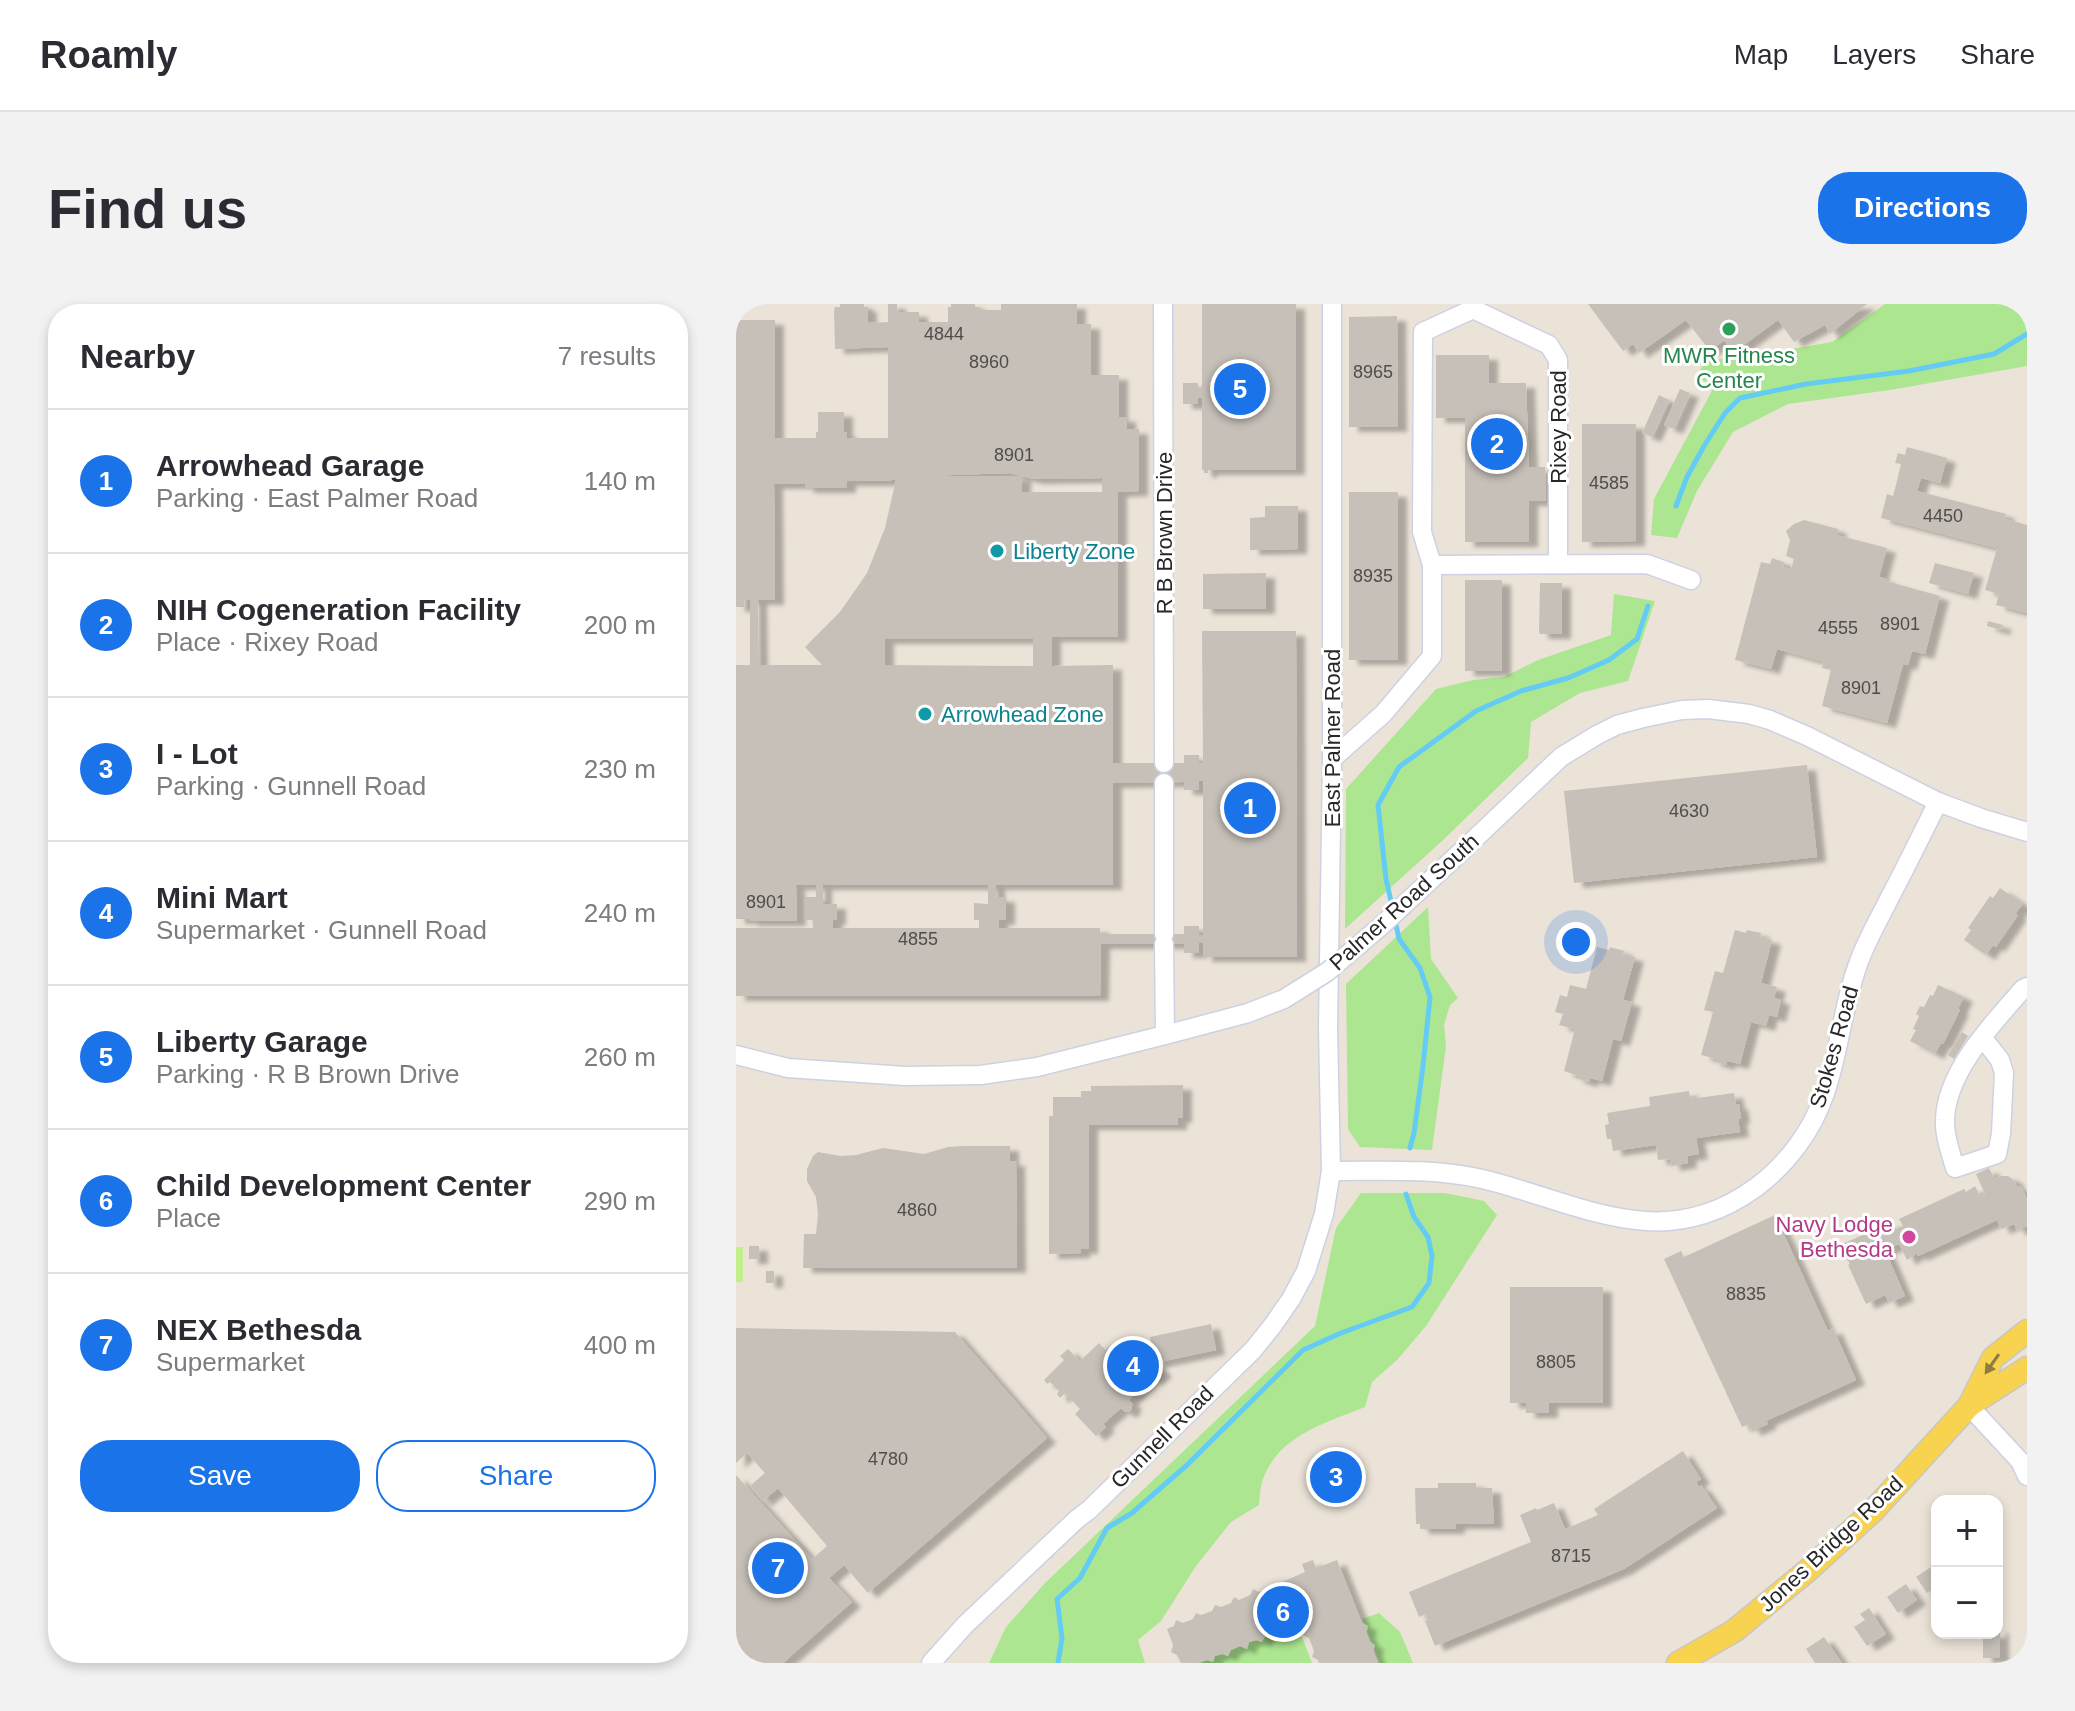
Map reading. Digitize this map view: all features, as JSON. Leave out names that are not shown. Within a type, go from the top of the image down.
[{"type":"main road","name":"Jones Bridge Road","points":[[1969,1406],[1993,1358],[2027,1331]]},
{"type":"main road","name":"Jones Bridge Road","points":[[1678,1663],[1734,1631],[1807,1571],[1873,1511],[1969,1406],[2027,1368]]},
{"type":"street","name":"R B Brown Drive","points":[[1163,304],[1164,763]]},
{"type":"street","name":"East Palmer Road","points":[[1331,1171],[1328,1028],[1332,759],[1332,304]]},
{"type":"street","name":"Rixey Road","points":[[1432,565],[1422,532],[1423,332],[1471,306],[1549,345],[1558,360],[1558,563]]},
{"type":"street","points":[[1332,759],[1383,714],[1432,656],[1432,565],[1647,564],[1691,580]]},
{"type":"street","name":"Palmer Road South","points":[[736,1055],[788,1068],[905,1076],[981,1075],[1037,1067],[1248,1013],[1284,999],[1327,972],[1381,926],[1561,757],[1617,725],[1682,710],[1718,710],[1770,720],[1938,802],[2027,832]]},
{"type":"street","points":[[1164,783],[1165,1035]]},
{"type":"street","name":"Stokes Road","points":[[1331,1171],[1440,1172],[1467,1176],[1586,1209],[1645,1221],[1688,1218],[1713,1211],[1746,1195],[1784,1163],[1809,1129],[1825,1094],[1860,959],[1938,802]]},
{"type":"street","points":[[1982,1037],[2000,1060],[2004,1073],[1997,1154],[1955,1168],[1944,1122],[1953,1086],[1982,1037],[2027,987]]},
{"type":"street","name":"Gunnell Road","points":[[931,1663],[965,1625],[1089,1510],[1253,1350],[1291,1299],[1306,1271],[1324,1214],[1331,1171]]},
{"type":"street","points":[[1969,1406],[2020,1461],[2027,1476]]},
{"type":"green space","points":[[1885,304],[2027,304],[2027,366],[1788,404],[1733,432],[1697,491],[1677,538],[1651,535],[1654,499],[1715,385],[1696,378],[1705,361],[1832,342]]},
{"type":"green space","points":[[1614,594],[1655,601],[1628,681],[1580,693],[1531,722],[1528,758],[1345,929],[1346,789],[1436,689],[1473,680],[1504,677],[1538,660],[1611,635]]},
{"type":"green space","points":[[1428,907],[1431,959],[1458,998],[1450,1005],[1444,1025],[1446,1046],[1432,1150],[1360,1147],[1348,1129],[1346,984]]},
{"type":"green space","points":[[1361,1193],[1445,1193],[1484,1201],[1497,1215],[1426,1326],[1397,1360],[1372,1382],[1365,1407],[1305,1432],[1280,1451],[1262,1482],[1259,1505],[1231,1522],[1196,1566],[1161,1621],[1138,1640],[1145,1663],[989,1663],[1006,1627],[1045,1583],[1315,1326],[1336,1228]]},
{"type":"green space","points":[[736,1247],[743,1247],[743,1282],[736,1282]]},
{"type":"green space","points":[[1379,1613],[1400,1632],[1413,1663],[1380,1663],[1362,1619]]},
{"type":"green space","points":[[1297,1624],[1312,1663],[1195,1663]]},
{"type":"building","points":[[840,304],[864,304],[868,307],[868,323],[888,322],[888,304],[897,304],[897,312],[919,312],[919,322],[948,322],[948,307],[951,304],[975,304],[980,310],[1001,310],[1001,304],[1077,304],[1077,324],[1091,324],[1091,375],[1119,375],[1119,417],[1127,417],[1127,429],[1139,429],[1139,491],[1118,492],[1118,637],[1052,637],[1052,666],[1113,665],[1113,763],[1184,763],[1184,755],[1199,755],[1199,763],[1203,763],[1202,631],[1296,631],[1297,957],[1203,957],[1203,943],[1199,943],[1199,953],[1184,953],[1184,944],[1101,944],[1100,996],[736,996],[736,928],[813,928],[813,920],[805,920],[805,897],[816,897],[816,885],[796,885],[797,921],[736,919],[736,665],[750,665],[750,600],[744,600],[744,607],[736,607],[736,320],[775,320],[775,438],[816,438],[818,412],[844,412],[847,438],[888,438],[888,347],[835,349],[834,311],[835,307],[840,307]],"holes":[[[1010,473],[1022,476],[922,476]],[[1022,476],[1034,479],[1102,478],[1102,492],[1022,492]],[[896,479],[885,528],[867,573],[840,612],[805,647],[822,665],[759,665],[758,600],[775,600],[774,484],[847,488],[847,481]],[[885,639],[1033,639],[1033,666],[885,665]],[[1199,781],[1203,781],[1203,935],[1199,935],[1199,926],[1184,926],[1184,934],[1100,934],[1100,928],[999,928],[999,920],[1006,920],[1006,897],[996,897],[996,885],[1113,885],[1113,783],[1184,782],[1184,790],[1199,790]],[[823,885],[988,885],[988,904],[974,903],[974,920],[979,920],[979,928],[833,928],[833,920],[837,920],[837,904],[823,904]]]},
{"type":"building","points":[[1202,304],[1296,304],[1296,470],[1208,470],[1204,473],[1202,470],[1202,398],[1198,398],[1198,404],[1183,404],[1183,383],[1198,383],[1198,388],[1202,388]]},
{"type":"building","name":"MWR Fitness Center","points":[[1588,304],[1867,304],[1830,334],[1825,325],[1794,342],[1778,320],[1734,352],[1724,340],[1710,351],[1686,320],[1639,353],[1633,344],[1623,351]]},
{"type":"building","points":[[1397,316],[1398,427],[1349,427],[1349,317]]},
{"type":"building","points":[[1436,355],[1489,355],[1489,383],[1526,383],[1529,467],[1545,467],[1546,501],[1529,501],[1529,542],[1465,542],[1465,418],[1436,418]]},
{"type":"building","points":[[1680,389],[1690,393],[1674,429],[1664,425]]},
{"type":"building","points":[[1659,395],[1669,400],[1652,437],[1642,433]]},
{"type":"building","points":[[1582,424],[1636,424],[1636,541],[1582,542]]},
{"type":"building","points":[[1907,447],[1947,458],[1940,483],[1921,478],[1917,491],[2006,514],[2005,519],[2027,525],[2027,613],[1996,605],[1999,594],[1985,590],[1997,548],[1881,518],[1887,494],[1893,496],[1896,485],[1901,464],[1895,463],[1898,453],[1905,455]]},
{"type":"building","points":[[1349,492],[1398,492],[1398,660],[1349,660]]},
{"type":"building","points":[[1265,506],[1298,506],[1298,549],[1250,550],[1250,518],[1265,517]]},
{"type":"building","points":[[1804,520],[1838,529],[1837,535],[1887,548],[1879,577],[1940,596],[1925,654],[1912,651],[1908,665],[1903,664],[1887,723],[1822,706],[1831,670],[1822,668],[1824,662],[1777,649],[1771,669],[1735,660],[1761,562],[1770,564],[1772,558],[1784,562],[1783,567],[1791,569],[1794,559],[1786,556],[1790,540],[1786,531]]},
{"type":"building","points":[[1935,563],[1974,573],[1968,594],[1929,583]]},
{"type":"building","points":[[1266,573],[1266,609],[1203,609],[1203,574]]},
{"type":"building","points":[[1465,580],[1502,580],[1502,671],[1465,671]]},
{"type":"building","points":[[1540,583],[1562,583],[1562,634],[1539,632]]},
{"type":"building","points":[[1988,621],[2003,625],[2001,630],[1987,626]]},
{"type":"building","points":[[1807,765],[1817,857],[1574,883],[1564,791]]},
{"type":"building","points":[[2000,888],[2023,904],[1996,947],[1993,945],[1986,955],[1964,940],[1971,930],[1968,928],[1990,896],[1993,898]]},
{"type":"building","points":[[1735,930],[1761,933],[1760,937],[1772,940],[1761,983],[1777,987],[1774,998],[1781,1000],[1777,1017],[1769,1015],[1766,1026],[1751,1022],[1740,1064],[1727,1061],[1726,1065],[1701,1055],[1713,1012],[1704,1010],[1715,971],[1723,973]]},
{"type":"building","points":[[1597,947],[1609,950],[1610,947],[1635,957],[1623,1000],[1632,1002],[1621,1041],[1613,1039],[1602,1081],[1590,1078],[1589,1082],[1564,1071],[1575,1029],[1559,1025],[1563,1014],[1555,1012],[1560,995],[1567,997],[1570,985],[1586,989]]},
{"type":"building","points":[[1938,985],[1964,997],[1943,1044],[1935,1054],[1910,1041],[1916,1030],[1913,1029],[1920,1006],[1924,1007]]},
{"type":"building","points":[[1962,1032],[1968,1036],[1954,1059],[1948,1055]]},
{"type":"building","points":[[1183,1085],[1183,1118],[1178,1118],[1178,1125],[1089,1125],[1089,1249],[1081,1249],[1081,1253],[1049,1254],[1049,1116],[1053,1116],[1053,1097],[1081,1097],[1081,1091],[1091,1091],[1091,1086]]},
{"type":"building","points":[[1689,1091],[1690,1099],[1734,1093],[1736,1105],[1739,1104],[1740,1132],[1696,1138],[1699,1154],[1687,1156],[1688,1163],[1671,1166],[1670,1159],[1658,1160],[1656,1145],[1613,1151],[1611,1139],[1607,1139],[1607,1113],[1650,1106],[1649,1097]]},
{"type":"building","points":[[962,1146],[1010,1146],[1010,1161],[1016,1161],[1017,1268],[803,1268],[804,1234],[816,1234],[818,1214],[816,1197],[807,1181],[807,1169],[818,1152],[840,1156],[883,1148],[924,1154]]},
{"type":"building","name":"Navy Lodge Bethesda","points":[[1989,1168],[1994,1178],[2008,1176],[2017,1187],[2021,1186],[2027,1199],[2027,1226],[2017,1231],[2014,1224],[2001,1229],[1997,1220],[1907,1260],[1899,1244],[1885,1250],[1905,1296],[1889,1303],[1885,1295],[1866,1304],[1840,1245],[1892,1222],[1896,1229],[1903,1226],[1899,1219],[1964,1189],[1966,1192],[1975,1186],[1980,1196],[1985,1194],[1976,1174]]},
{"type":"building","points":[[1775,1215],[1828,1331],[1833,1328],[1856,1380],[1766,1421],[1768,1424],[1752,1431],[1749,1424],[1742,1427],[1664,1259],[1681,1251],[1684,1257]]},
{"type":"building","points":[[749,1246],[759,1246],[759,1259],[749,1259]]},
{"type":"building","points":[[766,1271],[774,1271],[774,1283],[766,1283]]},
{"type":"building","points":[[1510,1287],[1603,1287],[1603,1403],[1549,1403],[1549,1413],[1526,1413],[1526,1403],[1510,1403]]},
{"type":"building","points":[[1211,1324],[1216,1350],[1155,1363],[1150,1337]]},
{"type":"building","points":[[736,1328],[955,1332],[1047,1438],[868,1593],[844,1565],[829,1578],[852,1602],[783,1663],[736,1663],[736,1475],[812,1559],[827,1546],[778,1488],[763,1501],[750,1486],[765,1473],[747,1453],[736,1463]]},
{"type":"building","points":[[1130,1342],[1163,1372],[1153,1381],[1151,1378],[1129,1400],[1133,1405],[1129,1412],[1121,1408],[1103,1424],[1106,1427],[1096,1436],[1075,1414],[1080,1409],[1065,1393],[1060,1398],[1057,1394],[1059,1391],[1044,1380],[1064,1360],[1060,1356],[1068,1349],[1080,1361],[1099,1343],[1113,1358]]},
{"type":"building","points":[[1683,1451],[1701,1479],[1696,1482],[1717,1508],[1624,1569],[1435,1646],[1425,1621],[1428,1620],[1426,1614],[1419,1617],[1409,1592],[1531,1542],[1520,1515],[1536,1508],[1554,1503],[1565,1529],[1598,1515],[1594,1509]]},
{"type":"building","points":[[1438,1483],[1476,1483],[1476,1488],[1492,1488],[1494,1524],[1456,1524],[1456,1529],[1420,1529],[1420,1524],[1416,1524],[1415,1488],[1438,1488]]},
{"type":"building","points":[[1313,1560],[1316,1568],[1337,1560],[1362,1623],[1368,1626],[1366,1633],[1375,1645],[1373,1651],[1378,1663],[1319,1663],[1312,1657],[1314,1651],[1309,1638],[1303,1635],[1305,1629],[1302,1621],[1298,1622],[1296,1629],[1290,1626],[1283,1629],[1280,1635],[1274,1633],[1265,1636],[1262,1642],[1249,1642],[1247,1649],[1240,1646],[1231,1650],[1228,1656],[1215,1656],[1213,1662],[1181,1663],[1177,1655],[1171,1652],[1173,1645],[1167,1629],[1174,1626],[1176,1620],[1183,1623],[1193,1619],[1196,1613],[1201,1615],[1212,1611],[1215,1605],[1221,1607],[1231,1603],[1234,1597],[1239,1600],[1250,1595],[1253,1589],[1259,1592],[1305,1572],[1302,1564]]},
{"type":"building","points":[[1931,1567],[1931,1590],[1927,1593],[1916,1577]]},
{"type":"building","points":[[1906,1584],[1917,1600],[1898,1613],[1887,1597]]},
{"type":"building","points":[[1869,1608],[1886,1634],[1867,1646],[1854,1627],[1865,1620],[1860,1614]]},
{"type":"building","points":[[1824,1637],[1842,1663],[1815,1663],[1806,1649]]},
{"type":"building","points":[[1983,1639],[2000,1639],[2000,1658],[1983,1658]]},
{"type":"waterway","points":[[1676,506],[1704,446],[1725,413],[1740,398],[1806,384],[1909,371],[1994,354],[2027,334]]},
{"type":"waterway","points":[[1393,910],[1386,879],[1378,805],[1399,767],[1476,711],[1521,691],[1568,678],[1609,660],[1637,639],[1648,606]]},
{"type":"waterway","points":[[1395,920],[1399,939],[1420,968],[1430,997],[1410,1148]]},
{"type":"waterway","points":[[1058,1663],[1062,1638],[1057,1599],[1080,1578],[1107,1528],[1132,1513],[1187,1465],[1303,1350],[1412,1307],[1429,1283],[1432,1256],[1428,1237],[1414,1217],[1406,1194]]},
{"type":"place","name":"MWR Fitness Center","points":[[1729,329]]},
{"type":"place","name":"Liberty Garage","points":[[1240,389]]},
{"type":"place","name":"NIH Cogeneration Facility","points":[[1497,444]]},
{"type":"place","name":"Liberty Zone","points":[[997,551]]},
{"type":"place","name":"Arrowhead Zone","points":[[925,714]]},
{"type":"place","name":"Arrowhead Garage","points":[[1250,808]]},
{"type":"place","name":"Navy Lodge Bethesda","points":[[1909,1237]]},
{"type":"place","name":"Mini Mart","points":[[1133,1366]]},
{"type":"place","name":"I - Lot","points":[[1336,1477]]},
{"type":"place","name":"NEX Bethesda","points":[[778,1568]]},
{"type":"place","name":"Child Development Center","points":[[1283,1612]]}]
